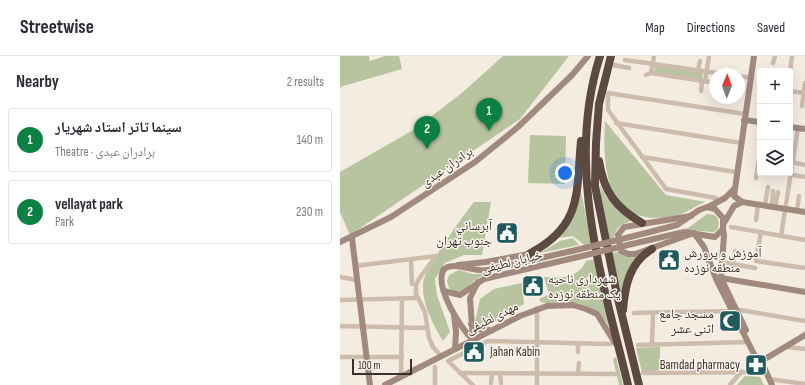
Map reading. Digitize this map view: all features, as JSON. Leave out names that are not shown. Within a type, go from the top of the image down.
[{"type":"highway","points":[[600,56],[590,92],[586,123],[585,181],[587,199],[628,385]]},
{"type":"highway","points":[[610,60],[598,115],[595,151],[596,197],[639,385]]},
{"type":"highway","points":[[598,115],[598,161],[605,187],[622,209],[642,223]]},
{"type":"highway","points":[[529,254],[543,247],[560,233],[572,213],[578,182],[581,142],[586,123]]},
{"type":"highway","points":[[623,317],[626,285],[632,269],[642,257],[652,249]]},
{"type":"main road","points":[[754,56],[736,172],[734,189],[736,198],[742,202],[805,212]]},
{"type":"main road","name":"برادران عبدی","points":[[340,242],[352,238],[417,201],[502,141],[572,75],[588,57]]},
{"type":"main road","points":[[745,117],[757,121]]},
{"type":"main road","points":[[793,127],[805,129]]},
{"type":"main road","points":[[734,189],[725,198],[699,210],[691,216],[627,225],[620,230],[617,238],[621,251],[630,255],[652,249],[694,233],[715,237],[734,206],[742,202]]},
{"type":"main road","points":[[707,207],[715,209],[720,213],[723,226],[724,236],[722,262],[718,278],[760,357],[760,362]]},
{"type":"main road","name":"خیابان لطیفی","points":[[454,265],[481,271],[572,251],[677,225],[691,216]]},
{"type":"main road","name":"خیابان لطیفی","points":[[444,291],[450,294],[460,295],[478,282],[494,276],[678,233],[694,233]]},
{"type":"main road","points":[[694,233],[708,254],[732,311],[770,382]]},
{"type":"main road","points":[[352,238],[370,385]]},
{"type":"main road","points":[[473,340],[465,332],[454,313],[441,284],[441,273],[446,267],[454,265],[486,262],[529,254]]},
{"type":"main road","points":[[718,278],[805,292]]},
{"type":"main road","points":[[473,340],[470,298],[478,282]]},
{"type":"main road","name":"مهدی لطیفی","points":[[385,385],[537,308],[560,305],[586,308],[596,314],[603,322],[620,350]]},
{"type":"main road","points":[[454,313],[456,332],[454,349]]},
{"type":"main road","points":[[471,324],[475,328],[483,331],[494,329]]},
{"type":"main road","points":[[760,362],[805,336]]},
{"type":"street","points":[[651,73],[654,56]]},
{"type":"street","points":[[701,91],[706,81],[709,56]]},
{"type":"street","points":[[773,63],[775,56]]},
{"type":"street","points":[[790,68],[792,56]]},
{"type":"street","points":[[628,59],[709,72]]},
{"type":"street","points":[[610,60],[629,68]]},
{"type":"street","points":[[698,70],[700,61]]},
{"type":"street","points":[[646,75],[651,73],[706,81]]},
{"type":"street","points":[[745,77],[751,78]]},
{"type":"street","points":[[802,106],[805,83]]},
{"type":"street","points":[[793,91],[804,93]]},
{"type":"street","points":[[716,198],[666,189],[616,123],[608,110],[608,93],[745,117]]},
{"type":"street","points":[[616,123],[741,143]]},
{"type":"street","points":[[793,152],[798,128]]},
{"type":"street","points":[[642,157],[736,172]]},
{"type":"street","points":[[793,162],[805,165]]},
{"type":"street","points":[[756,178],[757,173]]},
{"type":"street","points":[[793,175],[805,177]]},
{"type":"street","points":[[781,236],[790,176]]},
{"type":"street","points":[[768,187],[771,206]]},
{"type":"street","points":[[771,206],[776,192]]},
{"type":"street","points":[[797,210],[799,196]]},
{"type":"street","points":[[756,220],[758,204]]},
{"type":"street","points":[[731,227],[805,240]]},
{"type":"street","points":[[761,232],[756,261],[805,268]]},
{"type":"street","points":[[733,264],[735,251]]},
{"type":"street","points":[[355,266],[436,256],[416,285],[418,298],[426,312],[431,342],[441,356]]},
{"type":"street","points":[[411,260],[412,284]]},
{"type":"street","points":[[722,262],[756,268]]},
{"type":"street","points":[[340,277],[357,280]]},
{"type":"street","points":[[340,300],[402,300],[418,298]]},
{"type":"street","points":[[401,376],[402,300]]},
{"type":"street","points":[[537,308],[537,385]]},
{"type":"street","points":[[740,310],[805,320]]},
{"type":"street","points":[[634,313],[732,311]]},
{"type":"street","points":[[652,344],[653,313]]},
{"type":"street","points":[[340,326],[428,328]]},
{"type":"street","points":[[473,340],[476,346]]},
{"type":"street","points":[[473,385],[448,361],[486,341],[610,344]]},
{"type":"street","points":[[638,345],[748,342]]},
{"type":"street","points":[[578,344],[578,352]]},
{"type":"street","points":[[787,346],[805,349]]},
{"type":"street","points":[[340,357],[402,357]]},
{"type":"street","points":[[578,373],[579,363]]},
{"type":"street","points":[[435,367],[435,385]]},
{"type":"street","points":[[730,385],[742,372]]},
{"type":"street","points":[[643,373],[765,372]]},
{"type":"street","points":[[460,373],[615,374]]},
{"type":"street","points":[[492,373],[492,383]]},
{"type":"street","points":[[500,373],[501,383]]},
{"type":"street","points":[[770,382],[805,384]]},
{"type":"green space","points":[[340,56],[369,56],[370,61],[385,56],[399,56],[402,69],[340,87]]},
{"type":"green space","points":[[503,56],[569,56],[520,119],[350,235],[340,212],[340,172],[415,129],[463,92]]},
{"type":"green space","points":[[655,65],[703,72],[702,80],[654,72]]},
{"type":"green space","points":[[605,121],[666,195],[706,202],[678,215],[651,218],[634,214],[622,205],[613,192],[608,176],[604,140]]},
{"type":"green space","points":[[530,135],[566,136],[565,184],[528,183]]},
{"type":"green space","points":[[600,184],[606,197],[631,221],[620,226],[616,231],[614,238],[609,239],[601,198]]},
{"type":"green space","points":[[581,191],[591,243],[584,245],[573,236],[558,238],[564,230],[579,192]]},
{"type":"green space","points":[[474,202],[491,202],[482,255],[464,255],[445,263],[435,279],[437,295],[450,332],[443,341],[426,307],[423,284],[436,255]]},
{"type":"green space","points":[[707,214],[716,216],[718,220],[718,229],[714,232],[682,230],[688,228]]},
{"type":"green space","points":[[573,238],[579,245],[540,253],[560,241]]},
{"type":"green space","points":[[618,252],[627,257],[638,256],[626,277],[622,301],[611,253]]},
{"type":"green space","points":[[595,259],[612,330],[602,317],[585,305],[571,302],[544,303],[539,299],[549,294],[544,277],[563,277],[574,274],[586,261]]},
{"type":"green space","points":[[459,270],[473,274],[485,274],[465,289],[457,291],[449,288],[447,281],[449,275]]},
{"type":"green space","points":[[522,283],[524,304],[486,327],[479,327],[475,322],[480,299],[494,289]]},
{"type":"green space","points":[[660,347],[660,370],[642,372],[636,348]]},
{"type":"green space","points":[[616,357],[623,385],[619,385],[613,359]]},
{"type":"green space","points":[[745,376],[760,377],[764,385],[737,385]]},
{"type":"place","name":"سینما تاتر استاد شهریار","points":[[489,131]]},
{"type":"place","name":"vellayat park","points":[[427,149]]},
{"type":"place","name":"آبرساني جنوب تهران","points":[[507,233]]},
{"type":"place","name":"آموزش و پرورش منطقه نوزده","points":[[669,260]]},
{"type":"place","name":"شهرداری ناحیه یک منطقه نوزده","points":[[533,286]]},
{"type":"place","name":"مسجد جامع اثنی عشر","points":[[730,321]]},
{"type":"place","name":"Jahan Kabin","points":[[474,352]]},
{"type":"place","name":"Bamdad pharmacy","points":[[756,365]]}]
